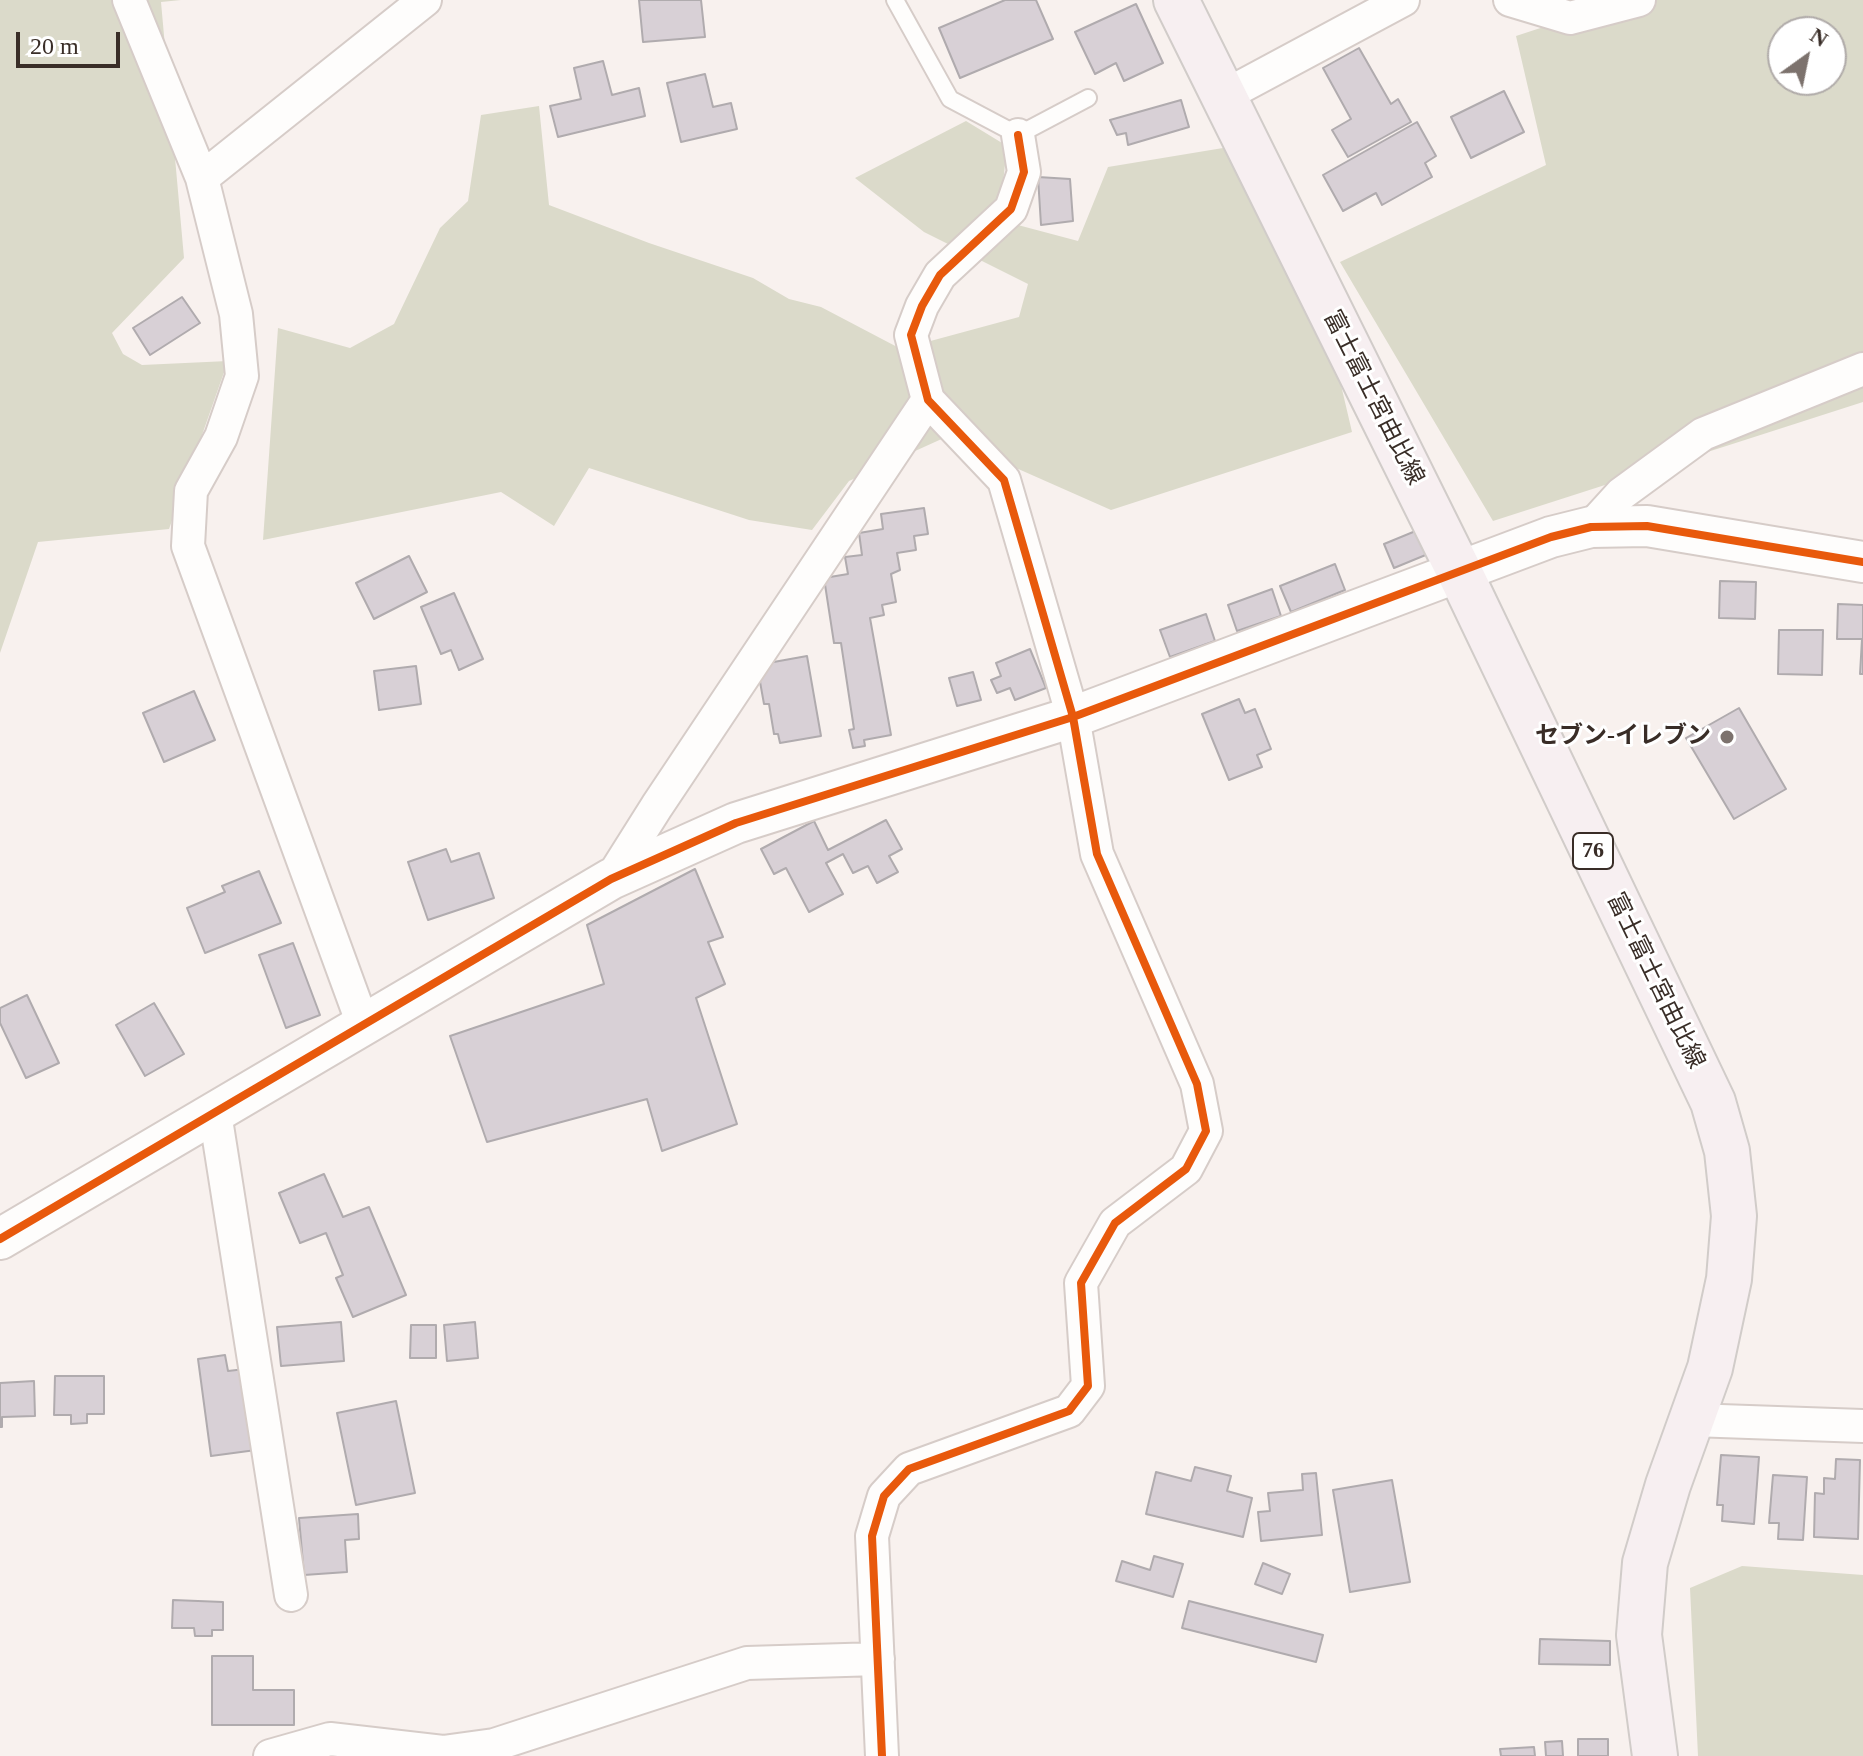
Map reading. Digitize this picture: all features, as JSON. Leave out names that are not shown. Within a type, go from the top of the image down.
[{"type":"main road","name":"富士富士宮由比線","points":[[1176,0],[1460,573],[1713,1102],[1727,1151],[1734,1216],[1729,1279],[1710,1368],[1668,1485],[1645,1563],[1639,1635],[1655,1756]]},
{"type":"street","points":[[129,0],[202,178],[236,314],[242,376],[221,437],[191,491],[188,546],[364,1027]]},
{"type":"street","points":[[202,178],[425,0]]},
{"type":"street","points":[[1222,97],[1403,0]]},
{"type":"street","points":[[1510,0],[1570,18],[1639,0]]},
{"type":"street","points":[[882,1756],[872,1536],[884,1496],[909,1469],[1069,1411],[1088,1386],[1081,1283],[1115,1223],[1186,1169],[1206,1131],[1197,1084],[1097,854],[1073,717],[1004,480],[928,400],[911,335],[922,306],[940,275],[1011,209],[1024,172],[1018,135]]},
{"type":"street","points":[[1591,527],[1621,494],[1703,434],[1863,369]]},
{"type":"street","points":[[611,879],[928,400]]},
{"type":"street","points":[[0,1239],[611,879],[736,823],[1073,717],[1551,537],[1591,527],[1647,526],[1863,562]]},
{"type":"street","points":[[215,1113],[291,1595]]},
{"type":"street","points":[[1692,1420],[1863,1426]]},
{"type":"street","points":[[270,1756],[330,1739],[443,1752],[494,1745],[747,1663],[878,1659]]},
{"type":"lane","points":[[895,0],[950,99],[1018,135],[1088,98]]},
{"type":"shaded area","points":[[0,0],[181,0],[161,2],[184,258],[112,333],[123,354],[142,365],[228,361],[169,529],[38,542],[0,653]]},
{"type":"shaded area","points":[[1626,0],[1863,0],[1863,402],[1493,521],[1340,262],[1546,165],[1516,36]]},
{"type":"shaded area","points":[[539,106],[549,205],[753,278],[789,299],[821,307],[901,349],[1019,317],[1028,284],[924,232],[855,178],[966,121],[1007,146],[999,220],[1078,241],[1108,167],[1223,148],[1330,338],[1352,432],[1111,510],[946,437],[849,481],[812,530],[749,520],[589,468],[554,526],[501,492],[263,540],[278,328],[350,348],[394,324],[440,228],[468,201],[481,115]]},
{"type":"shaded area","points":[[1742,1566],[1863,1575],[1863,1756],[1698,1756],[1690,1588]]},
{"type":"building","points":[[639,0],[701,0],[705,37],[643,42]]},
{"type":"building","points":[[1005,0],[1036,0],[1053,39],[960,78],[939,28]]},
{"type":"building","points":[[1136,4],[1163,63],[1124,81],[1116,63],[1095,74],[1075,32]]},
{"type":"building","points":[[1359,48],[1391,104],[1398,99],[1411,122],[1348,157],[1332,130],[1351,119],[1323,68]]},
{"type":"building","points":[[603,61],[612,95],[639,88],[645,116],[558,137],[550,106],[581,99],[574,68]]},
{"type":"building","points":[[705,74],[713,107],[731,103],[737,129],[681,142],[667,83]]},
{"type":"building","points":[[1504,91],[1524,132],[1471,158],[1451,117]]},
{"type":"building","points":[[1181,100],[1189,127],[1128,145],[1126,133],[1117,135],[1110,120]]},
{"type":"building","points":[[1417,122],[1436,156],[1425,163],[1432,177],[1382,205],[1376,193],[1343,211],[1323,175]]},
{"type":"building","points":[[1038,177],[1070,179],[1073,221],[1041,225]]},
{"type":"building","points":[[182,297],[200,323],[150,355],[133,328]]},
{"type":"building","points":[[924,508],[928,534],[914,536],[916,550],[897,553],[900,570],[891,574],[896,602],[882,605],[884,615],[870,618],[891,735],[864,740],[865,746],[853,748],[849,730],[854,729],[841,643],[834,643],[824,578],[848,574],[845,557],[862,555],[859,533],[883,529],[881,514]]},
{"type":"building","points":[[1418,530],[1428,554],[1394,568],[1384,544]]},
{"type":"building","points":[[409,556],[427,592],[374,619],[356,583]]},
{"type":"building","points":[[1335,564],[1345,590],[1291,612],[1280,586]]},
{"type":"building","points":[[1720,581],[1756,582],[1755,619],[1719,618]]},
{"type":"building","points":[[1272,589],[1281,616],[1237,631],[1228,605]]},
{"type":"building","points":[[454,593],[483,659],[459,670],[451,650],[441,654],[421,607]]},
{"type":"building","points":[[1838,604],[1863,605],[1863,674],[1860,674],[1862,639],[1837,639]]},
{"type":"building","points":[[1206,614],[1215,641],[1170,657],[1160,630]]},
{"type":"building","points":[[1779,630],[1823,630],[1822,675],[1778,674]]},
{"type":"building","points":[[1030,649],[1046,688],[1015,700],[1010,688],[997,693],[991,680],[1001,676],[996,663]]},
{"type":"building","points":[[807,656],[821,736],[780,743],[778,734],[774,734],[769,704],[764,704],[757,665]]},
{"type":"building","points":[[416,666],[421,704],[379,710],[374,671]]},
{"type":"building","points":[[973,672],[981,700],[957,706],[949,678]]},
{"type":"building","points":[[194,691],[215,740],[164,762],[143,713]]},
{"type":"building","points":[[1239,699],[1245,713],[1255,709],[1271,749],[1257,755],[1262,767],[1229,780],[1202,714]]},
{"type":"building","points":[[1739,708],[1786,789],[1734,819],[1686,738]]},
{"type":"building","points":[[886,820],[902,849],[889,856],[898,872],[877,883],[868,866],[853,873],[843,854],[826,863],[843,894],[809,912],[786,868],[774,874],[761,849],[814,821],[828,850]]},
{"type":"building","points":[[446,849],[451,862],[479,853],[494,898],[428,920],[408,862]]},
{"type":"building","points":[[695,869],[723,937],[708,942],[725,984],[696,998],[737,1124],[662,1151],[647,1099],[487,1142],[450,1036],[604,984],[587,925]]},
{"type":"building","points":[[259,871],[281,923],[205,953],[187,908],[225,892],[222,886]]},
{"type":"building","points":[[293,943],[320,1015],[286,1028],[259,955]]},
{"type":"building","points":[[27,995],[59,1063],[26,1078],[0,1023],[0,1008]]},
{"type":"building","points":[[154,1003],[184,1054],[145,1076],[116,1025]]},
{"type":"building","points":[[324,1174],[343,1217],[369,1207],[406,1295],[353,1317],[336,1278],[343,1275],[326,1233],[300,1243],[279,1193]]},
{"type":"building","points":[[341,1322],[344,1361],[281,1366],[277,1327]]},
{"type":"building","points":[[475,1322],[478,1358],[447,1361],[444,1325]]},
{"type":"building","points":[[411,1325],[436,1325],[436,1358],[410,1358]]},
{"type":"building","points":[[225,1355],[228,1371],[245,1369],[256,1450],[211,1456],[198,1359]]},
{"type":"building","points":[[55,1376],[104,1376],[104,1414],[87,1414],[87,1423],[71,1424],[71,1415],[54,1415]]},
{"type":"building","points":[[34,1381],[35,1416],[2,1417],[0,1427],[0,1383]]},
{"type":"building","points":[[396,1401],[415,1493],[356,1505],[337,1413]]},
{"type":"building","points":[[1721,1455],[1759,1457],[1754,1524],[1722,1521],[1723,1505],[1717,1505]]},
{"type":"building","points":[[1836,1459],[1860,1460],[1858,1539],[1814,1537],[1815,1493],[1824,1494],[1824,1478],[1835,1479]]},
{"type":"building","points":[[1195,1467],[1231,1476],[1227,1491],[1252,1498],[1243,1537],[1146,1514],[1156,1472],[1191,1481]]},
{"type":"building","points":[[1316,1473],[1322,1535],[1261,1541],[1258,1512],[1270,1511],[1268,1493],[1303,1490],[1302,1474]]},
{"type":"building","points":[[1773,1475],[1807,1477],[1803,1540],[1778,1539],[1779,1523],[1769,1523]]},
{"type":"building","points":[[1392,1480],[1410,1582],[1350,1592],[1333,1490]]},
{"type":"building","points":[[358,1514],[359,1539],[345,1540],[347,1572],[304,1575],[299,1518]]},
{"type":"building","points":[[1154,1556],[1183,1564],[1173,1597],[1116,1581],[1122,1561],[1150,1570]]},
{"type":"building","points":[[1263,1563],[1290,1574],[1282,1594],[1255,1584]]},
{"type":"building","points":[[173,1600],[223,1602],[223,1630],[212,1630],[212,1636],[195,1636],[194,1628],[172,1628]]},
{"type":"building","points":[[1189,1601],[1323,1635],[1316,1662],[1182,1628]]},
{"type":"building","points":[[1540,1639],[1610,1641],[1610,1665],[1539,1664]]},
{"type":"building","points":[[212,1656],[253,1656],[253,1690],[294,1690],[294,1725],[212,1725]]},
{"type":"building","points":[[1578,1739],[1608,1739],[1608,1756],[1578,1756]]},
{"type":"building","points":[[1562,1741],[1563,1756],[1546,1756],[1545,1742]]},
{"type":"building","points":[[1534,1747],[1535,1756],[1501,1756],[1500,1749]]},
{"type":"cycle path","points":[[882,1756],[872,1536],[884,1496],[909,1469],[1069,1411],[1088,1386],[1081,1283],[1115,1223],[1186,1169],[1206,1131],[1197,1084],[1097,854],[1073,717],[1004,480],[928,400],[911,335],[922,306],[940,275],[1011,209],[1024,172],[1018,135]]},
{"type":"cycle path","points":[[0,1239],[611,879],[736,823],[1073,717],[1551,537],[1591,527],[1647,526],[1863,562]]},
{"type":"place","name":"セブン-イレブン","points":[[1727,737]]}]
